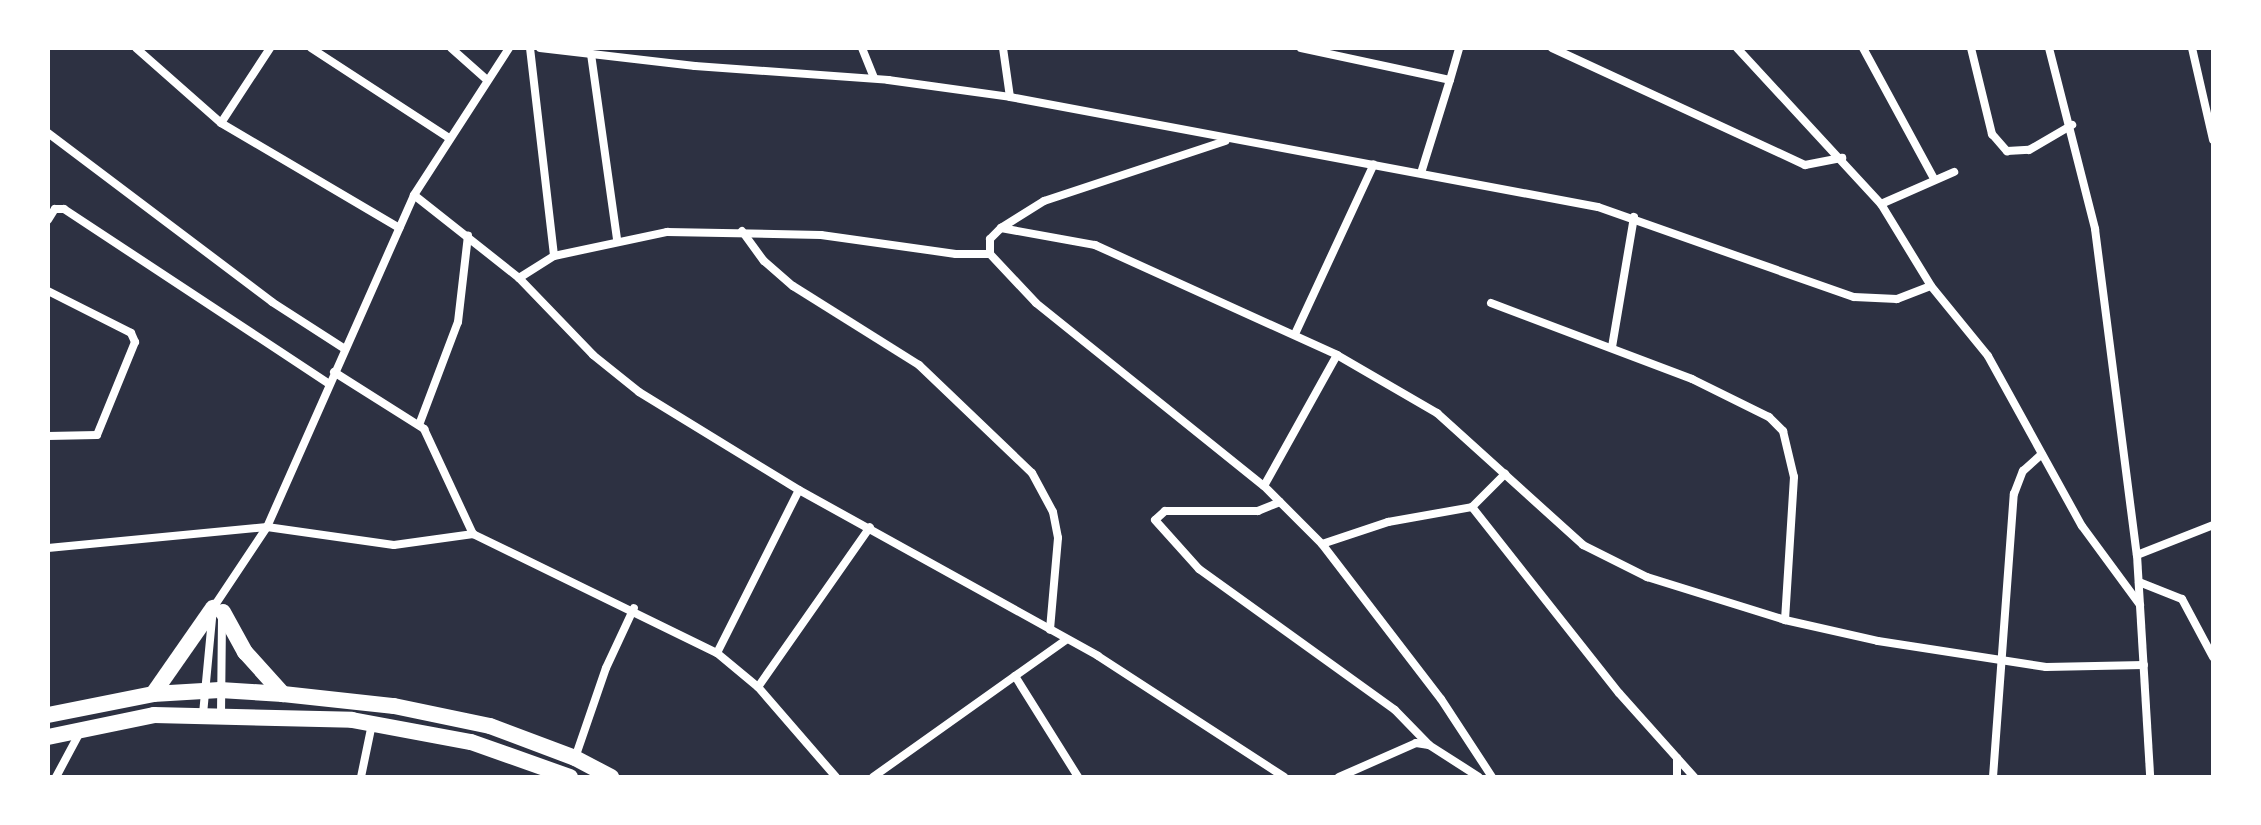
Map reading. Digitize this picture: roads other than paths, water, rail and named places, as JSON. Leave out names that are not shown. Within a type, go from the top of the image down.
[{"type":"main road","points":[[153,694],[219,606],[245,652],[283,694]]},
{"type":"main road","points":[[48,715],[153,694],[212,691],[283,694],[394,706],[490,726],[575,758],[611,777]]},
{"type":"main road","points":[[48,737],[123,719],[203,714],[372,723],[471,742],[570,777]]},
{"type":"street","points":[[136,48],[221,123],[399,228]]},
{"type":"street","points":[[221,123],[270,48]]},
{"type":"street","points":[[311,48],[449,138]]},
{"type":"street","points":[[451,48],[486,79]]},
{"type":"street","points":[[203,714],[212,691],[219,606],[267,527],[414,195],[486,79],[509,48]]},
{"type":"street","points":[[530,48],[554,256]]},
{"type":"street","points":[[540,48],[874,78],[1010,97],[1226,141],[1421,173],[1634,217],[1854,297],[1897,299],[1931,286]]},
{"type":"street","points":[[862,48],[874,78]]},
{"type":"street","points":[[1003,48],[1010,97]]},
{"type":"street","points":[[1301,48],[1450,80]]},
{"type":"street","points":[[1421,173],[1459,48]]},
{"type":"street","points":[[1552,48],[1805,165],[1842,158]]},
{"type":"street","points":[[1737,48],[1842,158],[1881,204],[1931,286],[1988,356],[2089,537],[2142,607]]},
{"type":"street","points":[[1863,48],[1934,179]]},
{"type":"street","points":[[1971,48],[1992,134],[2007,151],[2029,150],[2072,125]]},
{"type":"street","points":[[2049,48],[2072,125],[2095,229],[2137,555],[2150,777]]},
{"type":"street","points":[[2192,48],[2213,140]]},
{"type":"street","points":[[591,54],[617,239]]},
{"type":"street","points":[[48,133],[272,302],[345,349]]},
{"type":"street","points":[[990,254],[990,239],[1001,228],[1056,196],[1226,141]]},
{"type":"street","points":[[1295,334],[1374,164]]},
{"type":"street","points":[[1881,204],[1954,172]]},
{"type":"street","points":[[414,195],[519,278],[593,355],[639,392],[799,490],[1050,630],[1284,777]]},
{"type":"street","points":[[48,220],[55,209],[64,209],[329,384]]},
{"type":"street","points":[[1612,347],[1634,217]]},
{"type":"street","points":[[1001,228],[1095,245],[1337,355],[1437,413],[1583,545],[1617,564],[1785,620],[2001,661],[2082,668],[2144,665]]},
{"type":"street","points":[[519,278],[554,256],[617,239],[667,232],[742,231],[990,254],[1036,303],[1264,486],[1322,544],[1441,699],[1492,777]]},
{"type":"street","points":[[742,231],[764,261],[793,286],[919,365],[1032,473],[1053,512],[1058,538],[1050,630]]},
{"type":"street","points":[[419,425],[458,322],[468,236]]},
{"type":"street","points":[[48,291],[127,330],[135,342],[97,435],[48,436]]},
{"type":"street","points":[[1491,303],[1612,347],[1745,404],[1783,431],[1794,477],[1785,620]]},
{"type":"street","points":[[1264,486],[1337,355]]},
{"type":"street","points":[[334,372],[419,425],[473,534]]},
{"type":"street","points":[[1993,777],[2017,481],[2042,454]]},
{"type":"street","points":[[1322,544],[1388,522],[1472,507],[1505,474]]},
{"type":"street","points":[[717,653],[799,490]]},
{"type":"street","points":[[1280,502],[1258,511],[1165,511],[1155,520],[1199,569],[1395,710],[1429,745],[1479,777]]},
{"type":"street","points":[[1472,507],[1610,683],[1694,777]]},
{"type":"street","points":[[2137,555],[2213,525]]},
{"type":"street","points":[[48,548],[267,527],[394,545],[473,534],[634,608],[717,653],[758,687],[836,777]]},
{"type":"street","points":[[758,687],[870,527]]},
{"type":"street","points":[[2139,582],[2182,599],[2213,657]]},
{"type":"street","points":[[219,606],[212,691],[221,714]]},
{"type":"street","points":[[575,758],[606,668],[634,608]]},
{"type":"street","points":[[873,777],[1066,640]]},
{"type":"street","points":[[1015,676],[1078,777]]},
{"type":"street","points":[[361,777],[372,723]]},
{"type":"street","points":[[56,777],[81,730]]},
{"type":"street","points":[[1339,777],[1402,746],[1429,745]]},
{"type":"street","points":[[1677,757],[1677,777]]}]
